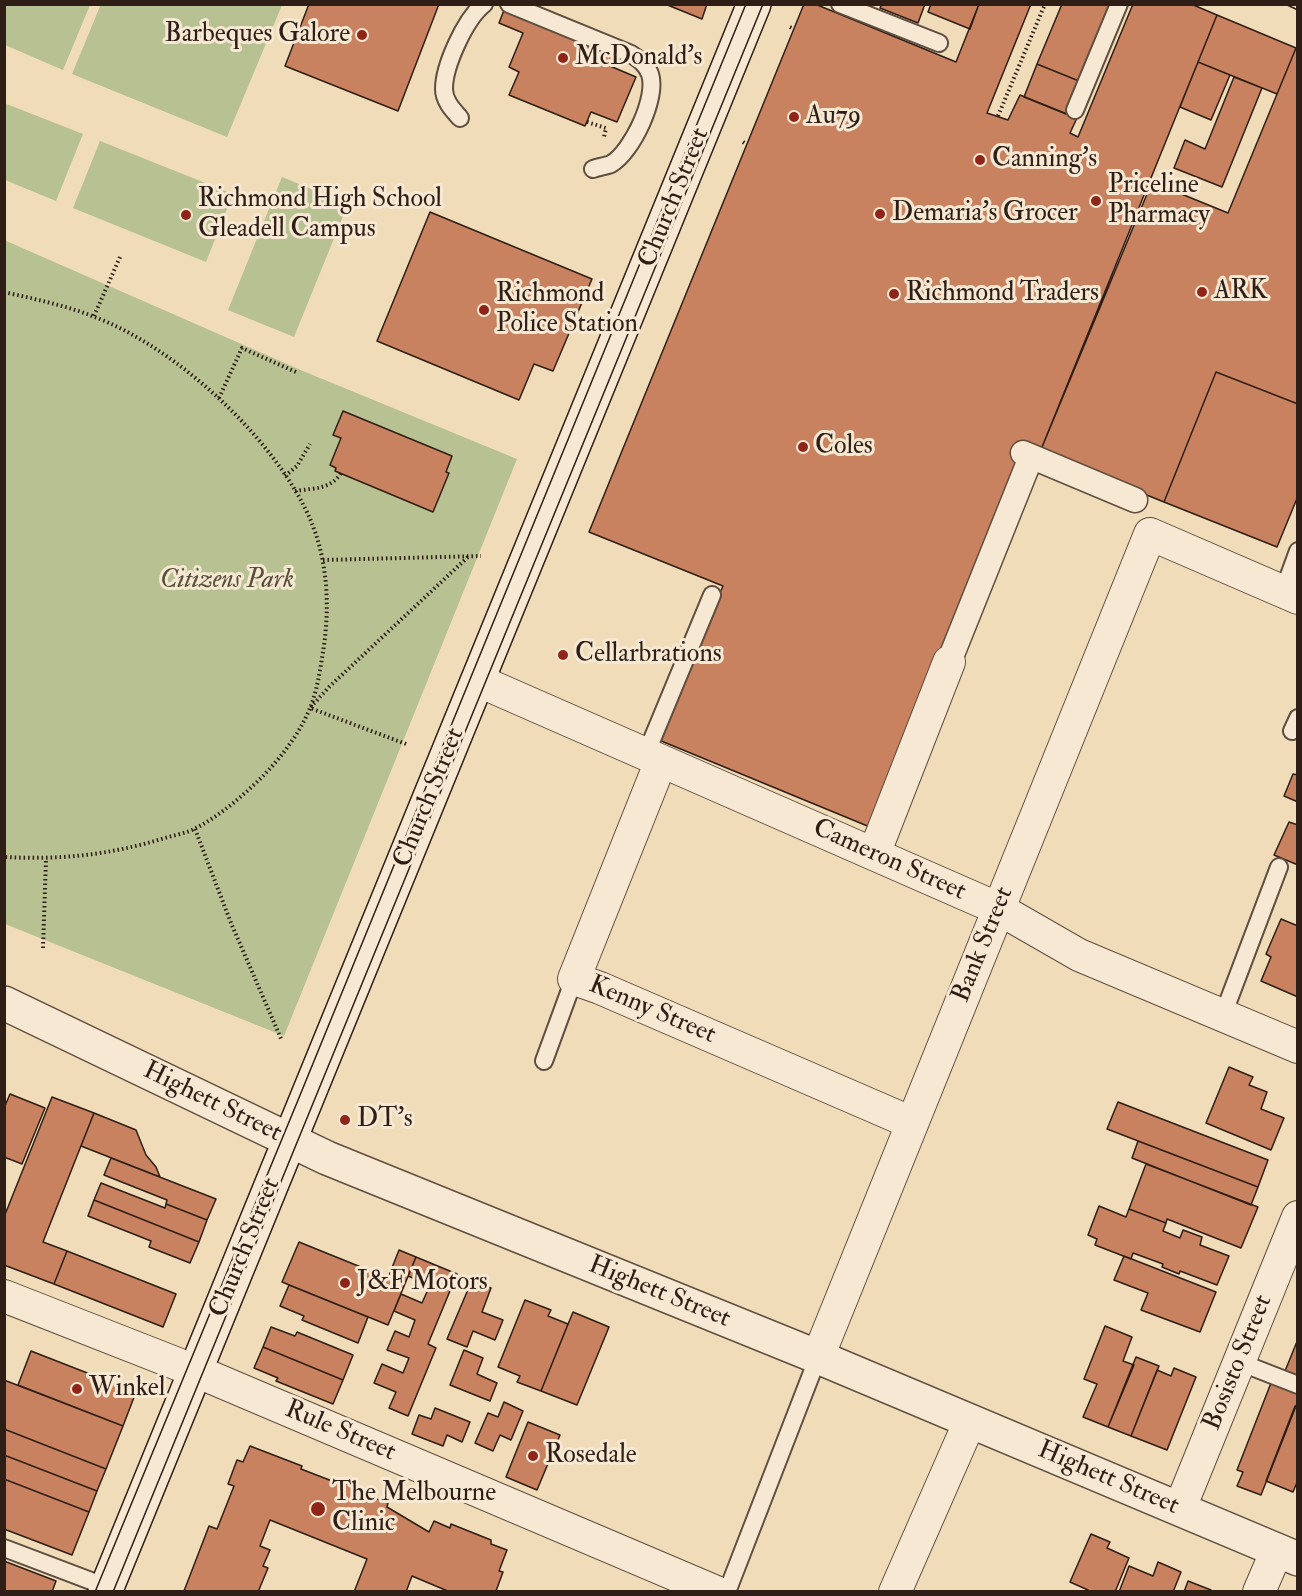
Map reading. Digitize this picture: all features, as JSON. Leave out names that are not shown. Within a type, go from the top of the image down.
[{"type":"main road","name":"Church Street","points":[[106,1589],[754,4]]},
{"type":"main road","name":"Highett Street","points":[[12,1008],[290,1141],[382,1182],[818,1357],[1287,1555]]},
{"type":"street","points":[[874,854],[1027,455],[1136,500]]},
{"type":"street","name":"Bank Street","points":[[818,1357],[1150,534],[1290,595]]},
{"type":"street","name":"Cameron Street","points":[[479,681],[999,909],[1079,955],[1298,1047]]},
{"type":"street","name":"Kenny Street","points":[[653,758],[574,979],[600,988],[912,1123]]},
{"type":"street","name":"Bosisto Street","points":[[1180,1508],[1298,1217]]},
{"type":"street","name":"Rule Street","points":[[4,1296],[195,1371],[716,1592]]},
{"type":"street","points":[[895,1592],[970,1421]]},
{"type":"street","points":[[1259,1592],[1287,1555]]},
{"type":"lane","points":[[460,118],[448,104],[443,91],[460,38],[472,17],[484,4]]},
{"type":"lane","points":[[509,4],[631,54],[645,64],[651,76],[652,93],[639,129],[630,144],[611,164],[592,169]]},
{"type":"lane","points":[[840,4],[939,43]]},
{"type":"lane","points":[[1075,110],[1119,4]]},
{"type":"lane","points":[[1290,595],[1298,551]]},
{"type":"lane","points":[[653,758],[712,595]]},
{"type":"lane","points":[[1223,1015],[1279,867]]},
{"type":"lane","points":[[544,1061],[574,979]]},
{"type":"lane","points":[[727,1592],[818,1357]]},
{"type":"lane","points":[[1239,1362],[1298,1385]]},
{"type":"lane","points":[[4,1548],[106,1589]]},
{"type":"path","points":[[998,116],[1045,4]]},
{"type":"path","points":[[94,316],[120,257]]},
{"type":"path","points":[[4,292],[94,316],[151,346],[219,398],[257,439],[285,476],[311,521],[323,560],[327,598],[325,636],[319,674],[310,708]]},
{"type":"path","points":[[219,398],[242,348],[298,372]]},
{"type":"path","points":[[285,476],[297,466],[310,444]]},
{"type":"path","points":[[295,491],[325,487],[338,479],[342,471]]},
{"type":"path","points":[[4,857],[46,859],[80,856],[134,848],[195,829],[225,809],[258,781],[281,757],[310,708],[329,687],[469,556]]},
{"type":"path","points":[[323,560],[481,556]]},
{"type":"path","points":[[310,708],[406,744]]},
{"type":"path","points":[[195,829],[231,923],[282,1041]]},
{"type":"path","points":[[43,948],[46,859]]},
{"type":"green space","points":[[101,4],[282,5],[227,137],[72,74]]},
{"type":"green space","points":[[4,5],[90,5],[63,70],[5,45]]},
{"type":"green space","points":[[4,103],[83,134],[56,201],[5,180]]},
{"type":"green space","points":[[100,141],[233,194],[206,262],[73,208]]},
{"type":"green space","points":[[282,177],[348,204],[294,337],[228,310]]},
{"type":"green space","name":"Citizens Park","points":[[4,240],[303,371],[517,459],[284,1036],[5,924]]},
{"type":"building","name":"Barbeques Galore","points":[[309,4],[439,4],[398,111],[285,66]]},
{"type":"building","points":[[665,4],[707,4],[702,19]]},
{"type":"building","name":"Richmond Traders","points":[[804,4],[815,4],[956,62],[979,4],[1031,4],[987,113],[1008,120],[1020,95],[1077,118],[1070,133],[1078,137],[1133,4],[1191,4],[1217,15],[1040,452],[882,832],[654,738],[723,586],[589,532]]},
{"type":"building","points":[[882,4],[925,4],[918,23],[880,8]]},
{"type":"building","points":[[931,4],[979,4],[970,29],[928,12]]},
{"type":"building","points":[[1062,4],[1112,4],[1079,81],[1037,64]]},
{"type":"building","name":"McDonald's","points":[[506,5],[617,51],[610,66],[636,77],[617,122],[591,112],[585,126],[509,95],[519,72],[509,67],[523,33],[499,23]]},
{"type":"building","points":[[1217,15],[1296,48],[1277,94],[1198,62]]},
{"type":"building","name":"ARK","points":[[1296,48],[1298,49],[1298,404],[1216,372],[1164,502],[1040,452],[1152,182],[1228,213]]},
{"type":"building","points":[[1198,62],[1230,75],[1211,120],[1180,107]]},
{"type":"building","points":[[1037,64],[1079,81],[1066,114],[1024,97]]},
{"type":"building","points":[[1234,77],[1262,88],[1222,187],[1174,168],[1185,140],[1205,149]]},
{"type":"building","name":"Richmond Police Station","points":[[430,212],[592,279],[553,371],[534,364],[519,400],[377,341]]},
{"type":"building","points":[[1216,372],[1298,404],[1298,496],[1277,547],[1164,502]]},
{"type":"building","points":[[343,411],[452,456],[446,472],[449,473],[433,512],[335,471],[336,468],[330,465],[341,438],[333,435]]},
{"type":"building","points":[[1293,774],[1298,775],[1298,802],[1284,796]]},
{"type":"building","points":[[1289,822],[1298,825],[1298,865],[1274,855]]},
{"type":"building","points":[[1281,919],[1298,926],[1298,997],[1261,981],[1271,957],[1266,954]]},
{"type":"building","points":[[1229,1067],[1253,1077],[1249,1085],[1267,1092],[1261,1109],[1284,1118],[1271,1150],[1206,1123]]},
{"type":"building","points":[[10,1094],[45,1108],[22,1164],[4,1157],[4,1108]]},
{"type":"building","points":[[52,1097],[94,1113],[43,1242],[67,1251],[54,1284],[4,1265],[4,1217]]},
{"type":"building","points":[[1118,1102],[1268,1160],[1258,1187],[1107,1129]]},
{"type":"building","points":[[94,1113],[136,1130],[146,1155],[156,1167],[160,1177],[81,1146]]},
{"type":"building","points":[[1138,1141],[1258,1187],[1251,1205],[1132,1158]]},
{"type":"building","points":[[111,1158],[216,1199],[207,1220],[166,1204],[167,1200],[104,1175]]},
{"type":"building","points":[[1146,1164],[1258,1207],[1241,1248],[1167,1219],[1166,1223],[1129,1209]]},
{"type":"building","points":[[101,1183],[165,1208],[166,1204],[207,1220],[199,1242],[94,1200]]},
{"type":"building","points":[[94,1200],[199,1242],[190,1263],[149,1247],[151,1241],[88,1216]]},
{"type":"building","points":[[1099,1206],[1126,1217],[1129,1209],[1166,1223],[1163,1231],[1180,1238],[1183,1230],[1202,1237],[1200,1245],[1229,1256],[1217,1285],[1180,1271],[1179,1274],[1162,1267],[1163,1264],[1133,1253],[1131,1259],[1095,1245],[1097,1239],[1088,1235]]},
{"type":"building","name":"J&F Motors","points":[[299,1242],[388,1278],[399,1250],[416,1257],[388,1325],[282,1282]]},
{"type":"building","points":[[67,1251],[176,1294],[163,1327],[54,1284]]},
{"type":"building","points":[[1124,1256],[1216,1292],[1200,1332],[1141,1310],[1148,1293],[1114,1280]]},
{"type":"building","points":[[416,1257],[457,1274],[428,1344],[436,1348],[408,1416],[389,1408],[396,1392],[374,1383],[382,1364],[403,1373],[409,1358],[387,1350],[395,1331],[409,1337],[415,1320],[394,1311],[401,1294],[422,1303],[430,1285],[408,1276]]},
{"type":"building","points":[[472,1280],[491,1288],[482,1312],[503,1320],[495,1340],[473,1331],[467,1347],[447,1339]]},
{"type":"building","points":[[289,1285],[368,1317],[358,1343],[302,1320],[304,1316],[280,1306]]},
{"type":"building","points":[[525,1300],[551,1310],[548,1316],[568,1324],[541,1391],[517,1382],[520,1376],[498,1367]]},
{"type":"building","points":[[573,1312],[609,1327],[577,1405],[541,1391]]},
{"type":"building","points":[[1105,1326],[1132,1337],[1123,1361],[1134,1365],[1108,1427],[1083,1417],[1097,1384],[1084,1379]]},
{"type":"building","points":[[271,1327],[295,1336],[297,1332],[353,1355],[343,1380],[263,1347]]},
{"type":"building","points":[[1298,1339],[1298,1381],[1283,1376]]},
{"type":"building","points":[[263,1347],[343,1380],[333,1404],[276,1381],[278,1378],[254,1368]]},
{"type":"building","points":[[464,1350],[483,1358],[477,1374],[497,1383],[490,1401],[450,1385]]},
{"type":"building","name":"Winkel","points":[[31,1351],[136,1392],[123,1426],[18,1385]]},
{"type":"building","points":[[1136,1357],[1159,1366],[1131,1436],[1108,1427]]},
{"type":"building","points":[[1174,1368],[1196,1377],[1167,1450],[1131,1436],[1157,1370],[1171,1376]]},
{"type":"building","points":[[4,1380],[123,1426],[106,1469],[4,1429]]},
{"type":"building","points":[[1271,1383],[1298,1394],[1298,1401],[1261,1495],[1237,1486],[1243,1472],[1237,1470]]},
{"type":"building","points":[[504,1402],[523,1411],[511,1440],[500,1435],[493,1451],[475,1443],[488,1413],[498,1417]]},
{"type":"building","points":[[1295,1406],[1298,1407],[1298,1480],[1293,1492],[1266,1481]]},
{"type":"building","points":[[435,1408],[470,1422],[462,1442],[447,1435],[443,1446],[412,1434],[419,1415],[431,1419]]},
{"type":"building","name":"Rosedale","points":[[528,1422],[560,1435],[537,1490],[506,1477]]},
{"type":"building","points":[[4,1429],[106,1469],[97,1491],[4,1455]]},
{"type":"building","points":[[250,1446],[302,1466],[301,1469],[332,1481],[333,1478],[375,1495],[374,1498],[388,1503],[387,1507],[429,1532],[434,1521],[450,1528],[451,1524],[491,1540],[491,1544],[507,1550],[499,1571],[503,1572],[496,1591],[450,1592],[412,1576],[406,1592],[354,1592],[367,1559],[270,1520],[260,1546],[270,1550],[263,1566],[268,1568],[258,1592],[184,1591],[209,1526],[217,1529],[234,1486],[228,1484],[237,1460],[243,1462]]},
{"type":"building","points":[[4,1455],[97,1491],[89,1512],[4,1479]]},
{"type":"building","points":[[4,1479],[89,1512],[72,1555],[4,1529]]},
{"type":"building","points":[[1091,1534],[1110,1542],[1107,1548],[1129,1558],[1115,1592],[1087,1592],[1088,1590],[1070,1582]]},
{"type":"building","points":[[4,1561],[56,1581],[52,1592],[4,1592]]},
{"type":"building","points":[[1158,1562],[1181,1572],[1173,1592],[1119,1592],[1129,1566],[1153,1576]]},
{"type":"building","points":[[1188,1581],[1211,1590],[1210,1592],[1184,1592]]},
{"type":"tram line","points":[[95,1592],[746,4]]},
{"type":"tram line","points":[[113,1592],[763,4]]},
{"type":"tram line","points":[[1285,4],[1298,10]]},
{"type":"place","name":"Barbeques Galore","points":[[362,35]]},
{"type":"place","name":"McDonald's","points":[[563,58]]},
{"type":"place","name":"Au79","points":[[794,117]]},
{"type":"place","name":"Canning's","points":[[980,160]]},
{"type":"place","name":"Priceline Pharmacy","points":[[1096,201]]},
{"type":"place","name":"Demaria's Grocer","points":[[880,214]]},
{"type":"place","name":"Richmond High School Gleadell Campus","points":[[186,215]]},
{"type":"place","name":"ARK","points":[[1202,292]]},
{"type":"place","name":"Richmond Traders","points":[[894,294]]},
{"type":"place","name":"Richmond Police Station","points":[[484,310]]},
{"type":"place","name":"Coles","points":[[803,447]]},
{"type":"place","name":"Cellarbrations","points":[[563,655]]},
{"type":"place","name":"DT's","points":[[345,1120]]},
{"type":"place","name":"J&F Motors","points":[[345,1283]]},
{"type":"place","name":"Winkel","points":[[77,1389]]},
{"type":"place","name":"Rosedale","points":[[533,1456]]},
{"type":"place","name":"The Melbourne Clinic","points":[[318,1509]]}]
